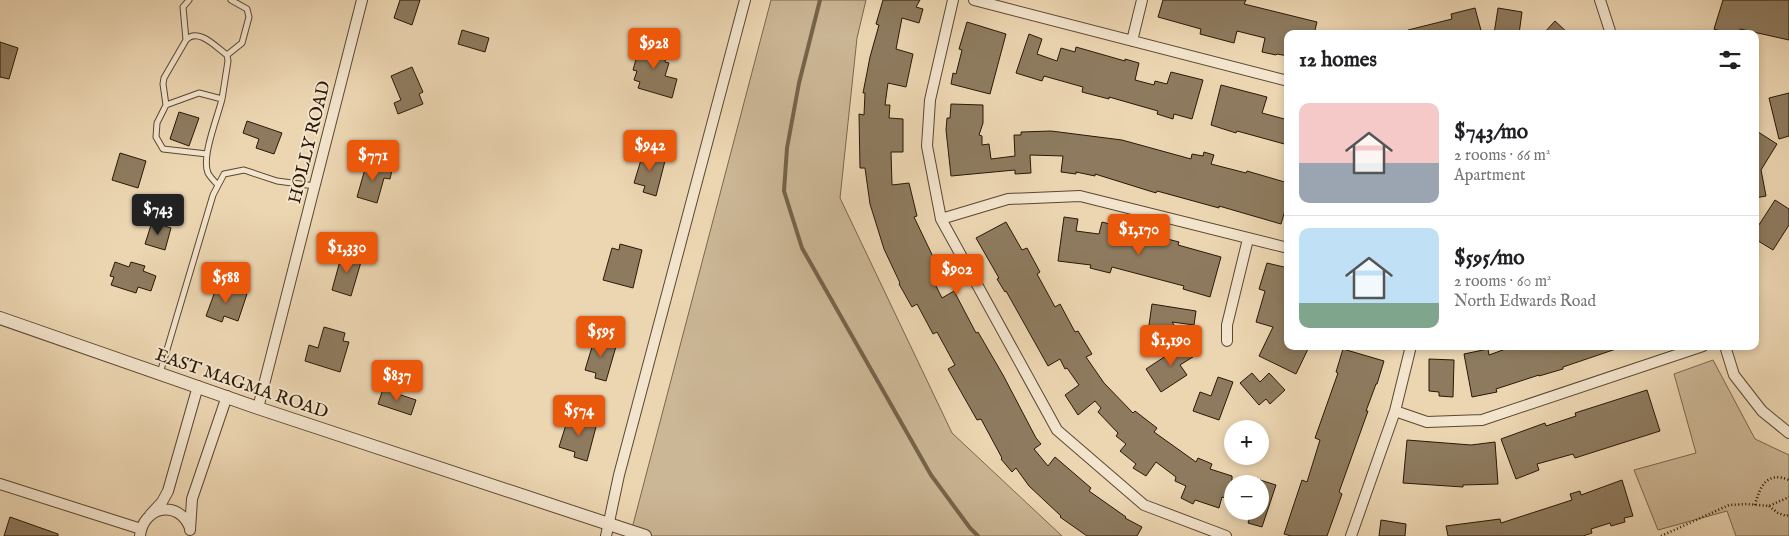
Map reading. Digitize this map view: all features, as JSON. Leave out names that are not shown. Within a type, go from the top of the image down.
[{"type":"street","name":"HOLLY ROAD","points":[[258,408],[362,0]]},
{"type":"street","points":[[608,530],[619,475],[745,0]]},
{"type":"street","points":[[953,0],[930,100],[927,146],[941,219],[1057,430],[1144,506],[1226,536]]},
{"type":"street","points":[[974,0],[1284,80]]},
{"type":"street","points":[[1132,40],[1142,0]]},
{"type":"street","points":[[1600,0],[1610,30]]},
{"type":"street","points":[[941,219],[1008,199],[1080,196],[1284,247]]},
{"type":"street","points":[[1227,341],[1227,325],[1248,239]]},
{"type":"street","name":"EAST MAGMA ROAD","points":[[0,318],[608,530],[645,536]]},
{"type":"street","points":[[1351,536],[1395,411],[1410,350]]},
{"type":"street","points":[[1395,411],[1427,422],[1482,420],[1691,350]]},
{"type":"street","points":[[1726,350],[1734,375],[1762,411],[1789,433]]},
{"type":"street","points":[[0,484],[141,532],[144,521],[162,502],[168,491],[198,386]]},
{"type":"street","points":[[191,533],[192,500],[227,396]]},
{"type":"street","points":[[150,515],[166,509],[174,511],[182,515],[188,522],[191,533]]},
{"type":"lane","points":[[186,40],[183,7],[189,0]]},
{"type":"lane","points":[[227,55],[242,43],[249,17],[247,9],[231,0]]},
{"type":"lane","points":[[207,154],[163,149],[156,137],[157,123],[166,104],[163,87],[164,78],[189,36],[201,36],[227,55],[228,61],[222,99],[207,154],[206,166],[208,174],[218,185]]},
{"type":"lane","points":[[166,104],[199,94],[222,99]]},
{"type":"lane","points":[[160,373],[212,195],[224,174],[244,170],[277,181],[315,186]]},
{"type":"path","points":[[1755,504],[1758,493],[1764,483],[1770,478],[1776,477],[1789,480]]},
{"type":"path","points":[[1769,506],[1789,496]]},
{"type":"path","points":[[1661,536],[1729,505],[1755,504],[1769,506],[1778,513],[1789,516]]},
{"type":"shaded area","points":[[771,0],[866,0],[857,38],[840,198],[952,433],[1062,536],[630,536]]},
{"type":"shaded area","points":[[1713,360],[1755,439],[1789,455],[1789,536],[1736,536],[1727,511],[1658,530],[1634,470],[1696,453],[1674,374]]},
{"type":"building","points":[[400,0],[420,0],[412,25],[394,18]]},
{"type":"building","points":[[883,0],[920,0],[916,7],[923,9],[919,23],[902,18],[896,49],[913,54],[906,87],[888,83],[885,105],[890,105],[889,118],[903,119],[903,152],[891,152],[892,185],[909,183],[917,216],[914,217],[943,274],[933,280],[942,298],[954,291],[976,333],[978,332],[1041,444],[1034,449],[1048,466],[1055,457],[1091,488],[1089,491],[1125,518],[1142,527],[1137,536],[1087,536],[1060,517],[1029,486],[1016,468],[1012,472],[1001,459],[981,419],[977,420],[948,369],[955,365],[937,332],[933,334],[917,304],[912,307],[899,284],[884,249],[870,204],[865,168],[860,168],[859,114],[864,115],[865,93],[863,93],[879,25],[876,24]]},
{"type":"building","points":[[1163,0],[1246,0],[1244,4],[1317,22],[1315,30],[1284,30],[1284,55],[1262,52],[1265,38],[1237,31],[1234,43],[1200,34],[1201,29],[1158,17]]},
{"type":"building","points":[[1723,0],[1789,0],[1789,40],[1759,33],[1759,30],[1714,29]]},
{"type":"building","points":[[1475,8],[1481,30],[1408,30],[1452,19],[1451,14]]},
{"type":"building","points":[[1498,8],[1522,12],[1520,30],[1495,30]]},
{"type":"building","points":[[1555,21],[1565,30],[1547,30]]},
{"type":"building","points":[[967,22],[1006,34],[990,94],[951,84],[953,73],[956,74],[962,50],[959,49]]},
{"type":"building","points":[[462,30],[489,38],[485,52],[458,44]]},
{"type":"building","points":[[1029,34],[1042,39],[1037,54],[1057,61],[1061,48],[1075,52],[1076,47],[1125,61],[1125,59],[1139,63],[1135,80],[1154,85],[1155,81],[1167,84],[1171,72],[1203,80],[1192,119],[1174,114],[1173,119],[1157,114],[1158,111],[1109,97],[1109,99],[1082,92],[1083,87],[1044,76],[1042,81],[1016,73]]},
{"type":"building","points":[[641,41],[668,48],[665,62],[669,63],[665,76],[677,79],[672,98],[638,88],[640,82],[634,80],[637,71],[633,70]]},
{"type":"building","points":[[0,42],[18,48],[9,79],[0,77]]},
{"type":"building","points":[[412,67],[423,92],[419,94],[423,104],[398,114],[394,103],[401,100],[391,76]]},
{"type":"building","points":[[1221,85],[1267,97],[1262,113],[1284,119],[1284,144],[1237,131],[1236,133],[1211,125]]},
{"type":"building","points":[[1789,93],[1789,136],[1779,139],[1769,98]]},
{"type":"building","points":[[951,104],[983,105],[983,123],[979,135],[982,136],[982,145],[989,144],[991,159],[1015,156],[1014,135],[1021,135],[1021,132],[1051,131],[1122,140],[1191,159],[1192,154],[1203,156],[1204,152],[1214,155],[1211,164],[1246,173],[1247,171],[1284,182],[1284,214],[1281,224],[1219,206],[1219,208],[1157,191],[1156,193],[1095,174],[1095,176],[1076,172],[1076,174],[1061,172],[1063,156],[1030,155],[1031,173],[1015,174],[1015,170],[951,176],[946,130],[947,118],[950,118]]},
{"type":"building","points":[[179,112],[199,118],[189,146],[170,139]]},
{"type":"building","points":[[247,121],[282,133],[274,154],[256,148],[259,139],[243,133]]},
{"type":"building","points":[[1759,133],[1777,144],[1761,170],[1766,196],[1759,197]]},
{"type":"building","points":[[644,150],[666,157],[656,196],[643,192],[645,186],[634,183]]},
{"type":"building","points":[[120,153],[146,161],[138,188],[112,180]]},
{"type":"building","points":[[367,162],[392,170],[390,179],[384,178],[377,203],[357,197]]},
{"type":"building","points":[[1775,200],[1789,209],[1789,225],[1773,250],[1759,241],[1759,225]]},
{"type":"building","points":[[1064,217],[1078,219],[1076,231],[1099,234],[1102,222],[1179,242],[1178,245],[1221,257],[1210,297],[1183,289],[1184,286],[1112,267],[1110,273],[1090,268],[1091,265],[1058,261]]},
{"type":"building","points":[[152,222],[171,228],[165,250],[145,244]]},
{"type":"building","points":[[1006,222],[1022,250],[1027,248],[1040,272],[1037,274],[1055,307],[1060,304],[1075,332],[1078,331],[1092,354],[1086,357],[1104,383],[1133,413],[1135,411],[1157,428],[1154,432],[1196,462],[1198,458],[1212,464],[1210,469],[1229,475],[1224,475],[1224,498],[1222,497],[1219,508],[1195,500],[1193,504],[1181,498],[1186,486],[1175,481],[1176,477],[1156,462],[1146,476],[1133,468],[1136,464],[1120,451],[1126,444],[1116,436],[1118,433],[1098,412],[1101,408],[1095,401],[1078,415],[1065,395],[1079,385],[1067,368],[1065,369],[1060,359],[1048,366],[1006,291],[997,279],[999,278],[976,238]]},
{"type":"building","points":[[620,244],[642,250],[633,288],[603,280],[612,248],[619,250]]},
{"type":"building","points":[[343,250],[355,253],[353,260],[361,262],[351,296],[332,290]]},
{"type":"building","points":[[115,262],[129,267],[131,262],[145,266],[143,271],[156,276],[151,291],[138,287],[136,293],[111,285],[114,277],[110,276]]},
{"type":"building","points":[[1267,263],[1284,267],[1284,350],[1308,350],[1296,374],[1259,356],[1273,327],[1256,322],[1265,291],[1259,289]]},
{"type":"building","points":[[217,286],[247,294],[238,321],[224,316],[222,322],[206,316]]},
{"type":"building","points":[[1152,304],[1196,311],[1194,325],[1172,322],[1183,337],[1148,332]]},
{"type":"building","points":[[324,327],[345,333],[343,341],[349,342],[340,372],[305,361],[309,345],[318,348]]},
{"type":"building","points":[[595,337],[617,343],[606,381],[595,378],[596,373],[585,370]]},
{"type":"building","points":[[1187,342],[1196,355],[1180,365],[1187,375],[1161,392],[1146,369]]},
{"type":"building","points":[[1343,350],[1384,361],[1339,492],[1342,494],[1327,536],[1291,536],[1284,534],[1302,480],[1307,482],[1320,440],[1315,438],[1338,373],[1336,372]]},
{"type":"building","points":[[1488,350],[1489,355],[1503,350],[1613,350],[1563,367],[1563,369],[1496,389],[1497,392],[1472,397],[1464,354]]},
{"type":"building","points":[[1429,359],[1454,360],[1453,397],[1439,396],[1439,392],[1429,391]]},
{"type":"building","points":[[1252,373],[1260,382],[1269,373],[1285,390],[1270,404],[1266,399],[1259,405],[1240,383]]},
{"type":"building","points":[[1218,377],[1233,382],[1219,420],[1193,411],[1200,392],[1211,396]]},
{"type":"building","points":[[383,389],[416,400],[411,415],[378,404]]},
{"type":"building","points":[[1647,390],[1660,431],[1575,458],[1573,454],[1537,464],[1539,470],[1516,479],[1501,439],[1545,423],[1546,426],[1576,416],[1575,413]]},
{"type":"building","points":[[569,415],[597,423],[587,461],[574,457],[575,452],[559,447]]},
{"type":"building","points":[[1407,440],[1471,445],[1495,442],[1498,484],[1463,485],[1463,487],[1403,483]]},
{"type":"building","points":[[1622,480],[1633,516],[1624,518],[1625,522],[1611,526],[1610,523],[1591,529],[1592,533],[1583,536],[1448,536],[1446,526],[1500,519],[1501,523],[1572,500],[1570,494],[1580,491],[1581,495]]},
{"type":"building","points":[[1269,483],[1276,485],[1269,506]]},
{"type":"building","points":[[10,517],[58,534],[58,536],[4,536]]},
{"type":"building","points":[[1249,520],[1264,520],[1262,527],[1248,523]]},
{"type":"building","points":[[1381,520],[1406,524],[1405,536],[1379,536]]},
{"type":"waterway","points":[[820,0],[799,83],[787,148],[784,191],[802,248],[931,475],[978,536]]}]
